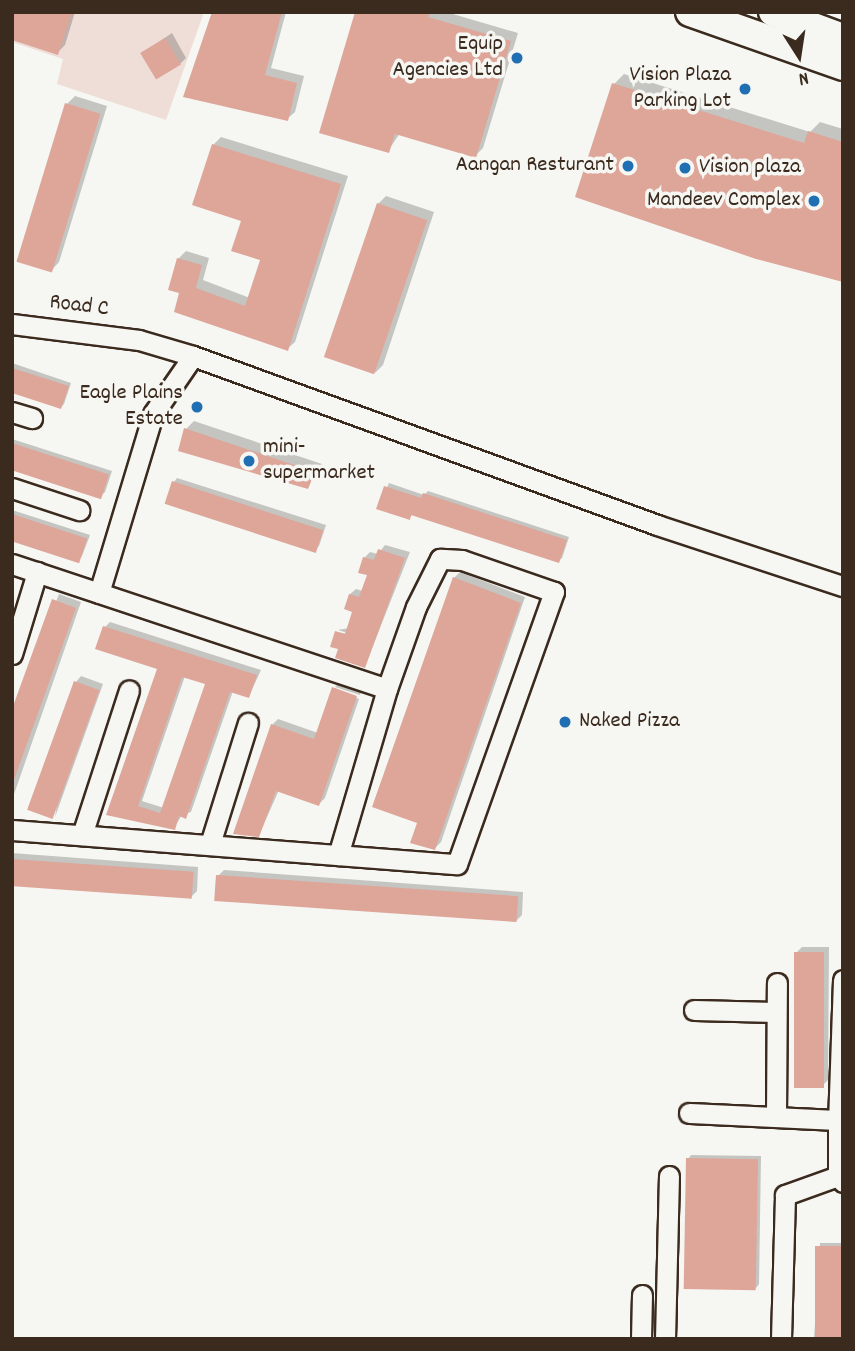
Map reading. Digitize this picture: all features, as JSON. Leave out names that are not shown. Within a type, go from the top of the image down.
[{"type":"highway","points":[[690,12],[843,66]]},
{"type":"highway","points":[[773,12],[843,38]]},
{"type":"street","name":"Road C","points":[[12,324],[139,340],[193,356],[657,525],[843,586]]},
{"type":"street","points":[[99,593],[153,414],[193,356]]},
{"type":"street","points":[[12,412],[33,418]]},
{"type":"street","points":[[12,488],[79,510]]},
{"type":"street","points":[[12,830],[338,855],[457,863],[554,593],[462,560],[440,559],[416,607],[387,689],[338,855]]},
{"type":"street","points":[[12,564],[387,689]]},
{"type":"street","points":[[12,654],[37,572]]},
{"type":"street","points":[[82,835],[129,690]]},
{"type":"street","points":[[210,844],[248,723]]},
{"type":"street","points":[[781,1339],[785,1195],[840,1179],[838,1120],[843,980]]},
{"type":"street","points":[[776,983],[776,1116]]},
{"type":"street","points":[[694,1010],[776,1012]]},
{"type":"street","points":[[689,1113],[838,1120]]},
{"type":"street","points":[[665,1339],[669,1177]]},
{"type":"street","points":[[640,1339],[642,1295]]},
{"type":"shaded area","points":[[12,12],[204,12],[166,120],[57,84],[63,59],[12,42]]},
{"type":"building","points":[[12,12],[72,12],[58,55],[12,40]]},
{"type":"building","points":[[212,12],[282,12],[265,75],[297,83],[288,121],[183,97]]},
{"type":"building","points":[[355,12],[430,12],[428,17],[511,41],[476,158],[395,134],[389,153],[319,133]]},
{"type":"building","points":[[165,38],[181,65],[156,80],[140,53]]},
{"type":"building","name":"Vision plaza","points":[[612,83],[804,143],[808,131],[843,142],[843,282],[756,259],[575,197]]},
{"type":"building","points":[[65,103],[100,114],[52,273],[16,262]]},
{"type":"building","points":[[212,144],[341,184],[288,351],[174,312],[179,293],[168,290],[177,258],[202,265],[196,288],[245,306],[260,260],[231,251],[241,221],[192,205]]},
{"type":"building","points":[[377,203],[427,220],[374,374],[324,357]]},
{"type":"building","points":[[12,368],[69,386],[61,409],[12,393]]},
{"type":"building","name":"mini- supermarket","points":[[184,428],[315,472],[308,489],[178,451]]},
{"type":"building","points":[[12,443],[109,475],[101,499],[12,470]]},
{"type":"building","points":[[172,481],[323,530],[316,553],[165,504]]},
{"type":"building","points":[[384,486],[421,498],[423,493],[567,540],[559,563],[411,515],[410,520],[376,509]]},
{"type":"building","points":[[12,514],[87,538],[79,563],[12,541]]},
{"type":"building","points":[[378,549],[405,558],[365,668],[335,658],[338,649],[330,647],[335,631],[345,634],[352,612],[344,609],[349,594],[359,597],[367,575],[358,573],[363,557],[374,560]]},
{"type":"building","points":[[453,577],[521,603],[435,850],[410,843],[417,823],[372,807]]},
{"type":"building","points":[[52,599],[76,608],[12,785],[12,709]]},
{"type":"building","points":[[103,626],[257,675],[249,698],[230,692],[186,819],[179,816],[175,830],[106,815],[157,669],[95,649]],"holes":[[[182,677],[205,684],[160,813],[138,806]]]},
{"type":"building","points":[[74,681],[99,690],[53,819],[27,810]]},
{"type":"building","points":[[332,687],[357,696],[319,806],[276,791],[259,837],[233,834],[271,724],[314,739]]},
{"type":"building","points":[[12,859],[194,872],[192,899],[12,886]]},
{"type":"building","points":[[216,875],[518,896],[516,922],[214,901]]},
{"type":"building","points":[[794,952],[824,952],[824,1088],[794,1088]]},
{"type":"building","points":[[686,1158],[758,1159],[756,1290],[684,1289]]},
{"type":"building","points":[[815,1246],[843,1246],[843,1339],[815,1339]]},
{"type":"place","name":"Equip Agencies Ltd","points":[[517,58]]},
{"type":"place","name":"Vision Plaza Parking Lot","points":[[745,89]]},
{"type":"place","name":"Aangan Resturant","points":[[628,166]]},
{"type":"place","name":"Vision plaza","points":[[685,168]]},
{"type":"place","name":"Mandeev Complex","points":[[814,201]]},
{"type":"place","name":"Eagle Plains Estate","points":[[197,407]]},
{"type":"place","name":"mini- supermarket","points":[[249,461]]},
{"type":"place","name":"Naked Pizza","points":[[565,722]]}]
